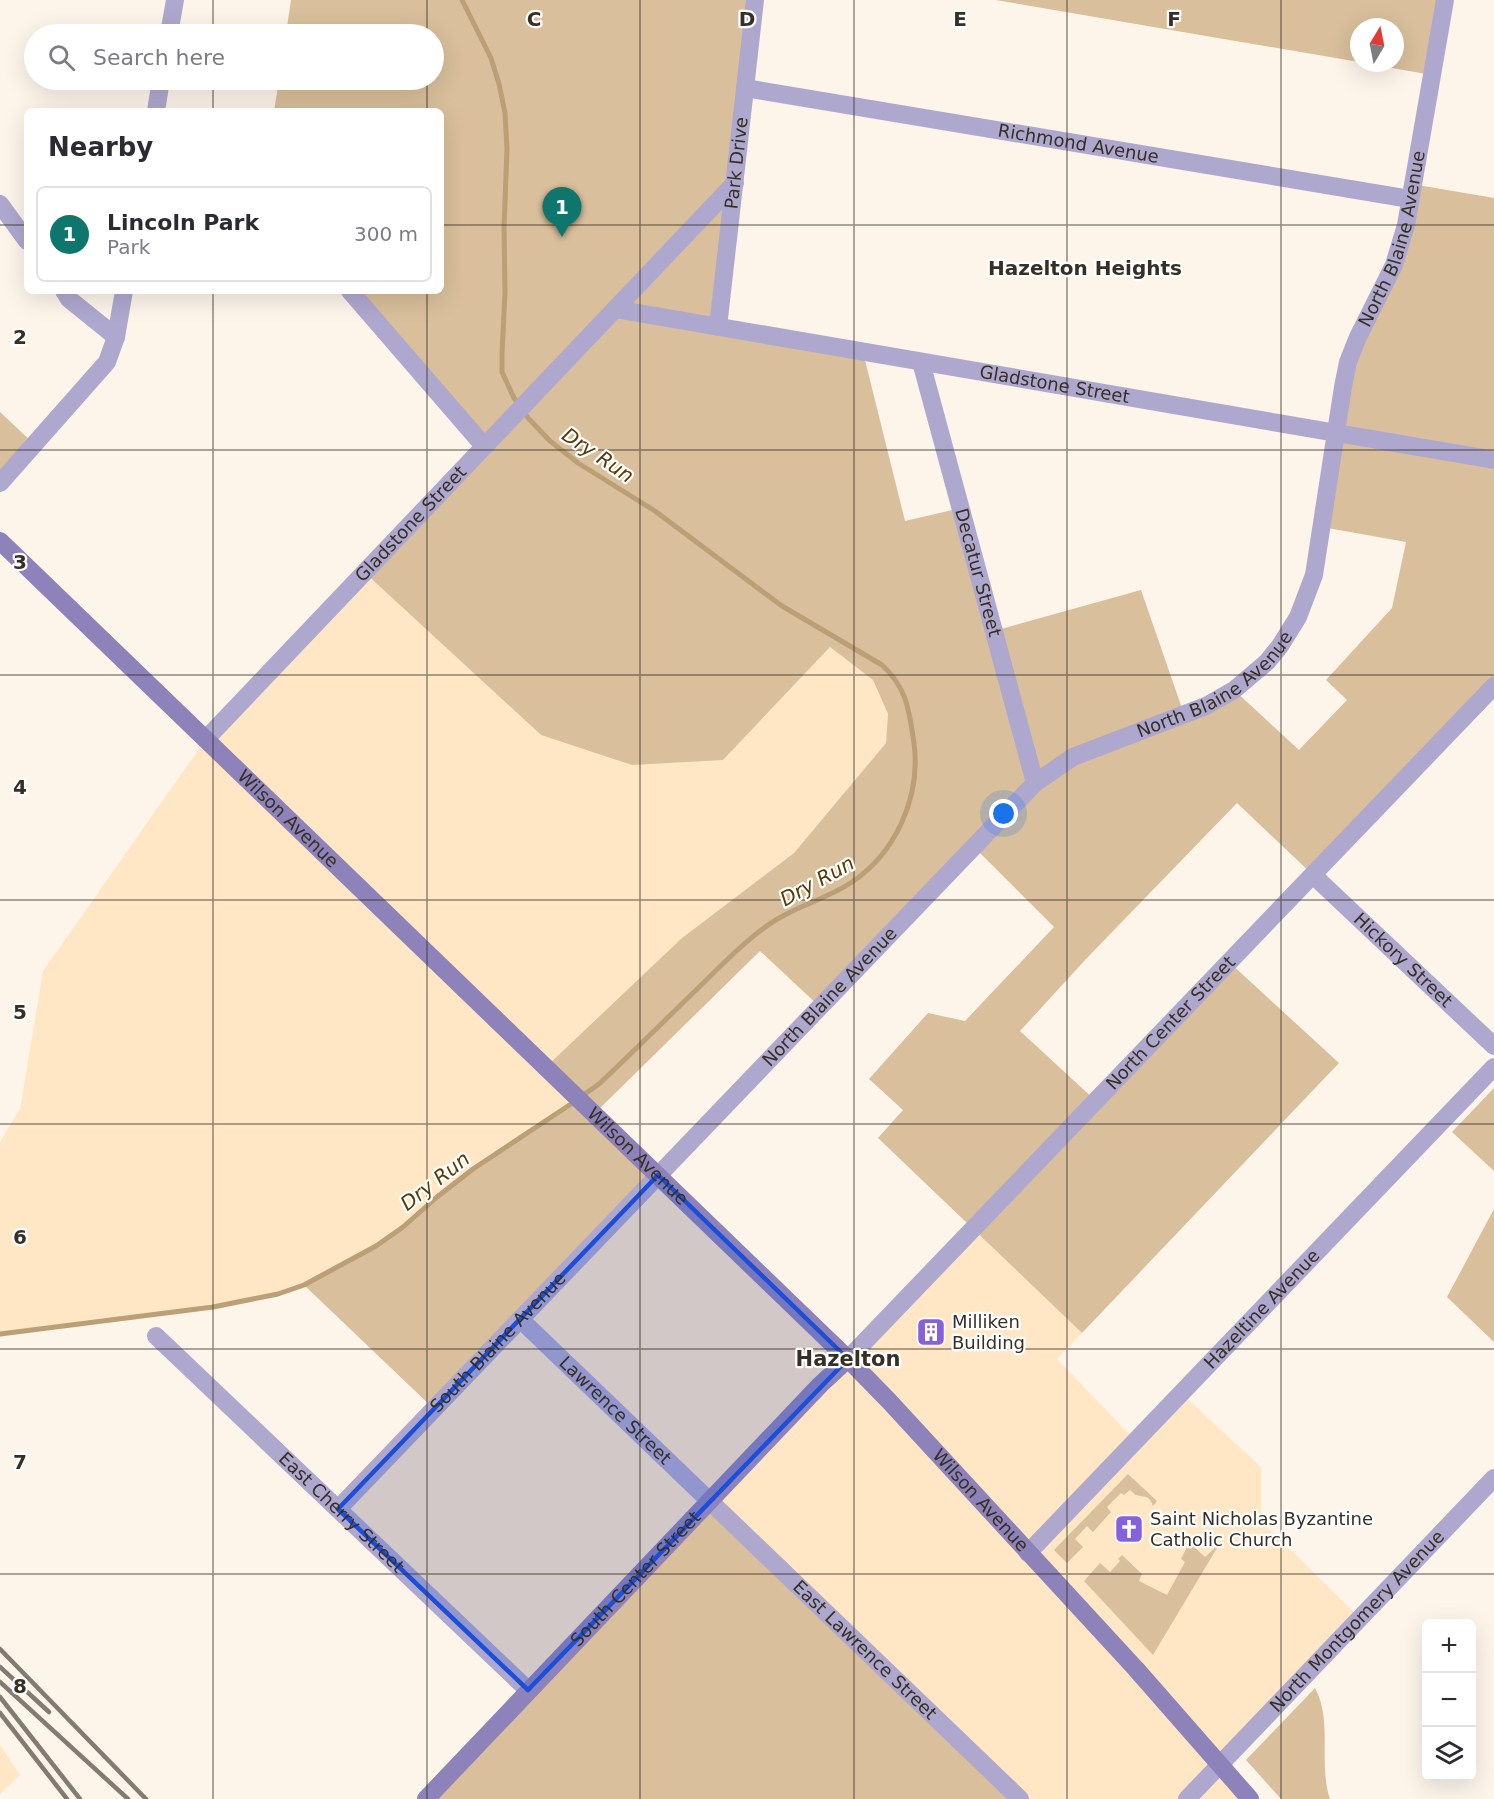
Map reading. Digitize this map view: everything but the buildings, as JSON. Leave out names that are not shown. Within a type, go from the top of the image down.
[{"type":"main road","name":"Wilson Avenue","points":[[0,541],[848,1359],[1136,1669],[1250,1799]]},
{"type":"main road","name":"South Center Street","points":[[426,1799],[820,1385],[848,1359]]},
{"type":"street","points":[[171,24],[175,0]]},
{"type":"street","name":"Park Drive","points":[[718,327],[755,0]]},
{"type":"street","name":"North Blaine Avenue","points":[[658,1175],[1035,783],[1073,757],[1206,706],[1234,690],[1267,662],[1280,646],[1298,617],[1314,575],[1342,387],[1348,362],[1396,257],[1406,225],[1445,0]]},
{"type":"street","name":"Richmond Avenue","points":[[745,88],[1410,199]]},
{"type":"street","points":[[156,108],[159,90]]},
{"type":"street","name":"Gladstone Street","points":[[206,739],[735,183]]},
{"type":"street","points":[[0,204],[24,237]]},
{"type":"street","points":[[66,294],[116,337]]},
{"type":"street","points":[[0,483],[107,362],[116,337],[123,294]]},
{"type":"street","points":[[353,294],[484,446]]},
{"type":"street","name":"Gladstone Street","points":[[615,309],[1494,460]]},
{"type":"street","name":"Decatur Street","points":[[921,362],[1035,783]]},
{"type":"street","name":"North Center Street","points":[[848,1359],[1494,686]]},
{"type":"street","name":"Hickory Street","points":[[1313,875],[1494,1046]]},
{"type":"street","name":"Hazeltine Avenue","points":[[1028,1552],[1494,1066]]},
{"type":"street","name":"South Blaine Avenue","points":[[338,1509],[658,1175]]},
{"type":"street","name":"Lawrence Street","points":[[520,1319],[709,1501]]},
{"type":"street","name":"East Cherry Street","points":[[156,1336],[528,1690]]},
{"type":"street","name":"North Montgomery Avenue","points":[[1187,1799],[1494,1478]]},
{"type":"street","name":"East Lawrence Street","points":[[709,1501],[1020,1799]]},
{"type":"highlighted area","points":[[658,1175],[848,1359],[528,1690],[338,1509]]},
{"type":"shaded area","points":[[291,0],[755,0],[719,327],[863,352],[905,521],[961,508],[994,631],[1141,590],[1184,714],[1234,690],[1299,750],[1347,700],[1326,680],[1392,608],[1406,542],[1322,527],[1343,387],[1394,265],[1412,184],[1494,198],[1494,686],[1313,875],[1237,803],[1086,959],[1020,1031],[1096,1101],[1229,962],[1339,1063],[1082,1333],[878,1138],[903,1110],[869,1079],[928,1013],[965,1021],[1054,927],[974,847],[820,1007],[760,951],[595,1113],[658,1175],[434,1409],[304,1285],[376,1246],[403,1227],[473,1169],[578,1099],[546,1067],[682,938],[794,853],[886,743],[888,714],[873,680],[830,647],[723,760],[632,765],[541,735],[364,572],[484,446],[353,294],[444,294],[444,108],[274,108],[277,90],[444,90],[444,24],[287,24]]},
{"type":"shaded area","points":[[996,0],[1445,0],[1432,75],[1404,70],[1404,18],[1350,18],[1350,60]]},
{"type":"shaded area","points":[[0,412],[34,444],[0,483]]},
{"type":"shaded area","points":[[364,572],[541,735],[723,760],[830,647],[873,680],[888,714],[886,743],[794,853],[682,938],[578,1099],[508,1145],[437,1197],[403,1227],[376,1246],[304,1285],[278,1294],[213,1307],[0,1334],[0,1142],[20,1109],[43,971],[206,739]]},
{"type":"shaded area","points":[[1494,1088],[1494,1171],[1452,1132]]},
{"type":"shaded area","points":[[658,1175],[848,1359],[973,1229],[1082,1333],[1057,1359],[1135,1440],[1181,1393],[1261,1467],[1261,1521],[1360,1618],[1220,1765],[1250,1799],[1020,1799],[528,1690],[338,1509]]},
{"type":"shaded area","points":[[1494,1209],[1494,1342],[1447,1297]]},
{"type":"shaded area","points":[[1128,1474],[1157,1501],[1153,1506],[1148,1498],[1135,1495],[1130,1490],[1124,1495],[1121,1493],[1107,1507],[1111,1512],[1093,1532],[1087,1526],[1075,1539],[1083,1547],[1067,1563],[1054,1550]]},
{"type":"shaded area","points":[[709,1501],[1020,1799],[426,1799]]},
{"type":"shaded area","points":[[1191,1544],[1205,1557],[1217,1548],[1153,1655],[1084,1581],[1100,1563],[1110,1572],[1120,1561],[1118,1559],[1122,1555],[1142,1574],[1139,1581],[1167,1595],[1185,1562],[1181,1559]]},
{"type":"shaded area","points":[[1315,1688],[1323,1714],[1325,1772],[1330,1799],[1281,1799],[1246,1760]]},
{"type":"shaded area","points":[[0,1745],[20,1775],[0,1794]]},
{"type":"waterway","name":"Dry Run","points":[[462,0],[491,58],[505,113],[507,149],[502,372],[514,398],[528,418],[550,441],[578,463],[655,511],[782,606],[882,665],[897,682],[906,700],[914,743],[913,784],[902,822],[880,857],[866,872],[849,884],[784,915],[755,935],[728,958],[599,1084],[582,1096]]},
{"type":"waterway","name":"Dry Run","points":[[0,1334],[213,1307],[278,1294],[304,1285],[376,1246],[403,1227],[473,1169],[574,1102]]},
{"type":"railway","points":[[0,1649],[146,1799]]},
{"type":"railway","points":[[0,1667],[49,1712]]},
{"type":"railway","points":[[0,1682],[128,1799]]},
{"type":"railway","points":[[0,1697],[80,1799]]},
{"type":"railway","points":[[0,1713],[67,1799]]},
{"type":"place","name":"Lincoln Park","points":[[562,237]]},
{"type":"place","name":"Milliken Building","points":[[931,1332]]},
{"type":"place","name":"Saint Nicholas Byzantine Catholic Church","points":[[1129,1529]]},
{"type":"district","name":"Hazelton Heights","points":[[1085,268]]},
{"type":"district","name":"Hazelton","points":[[848,1359]]}]
